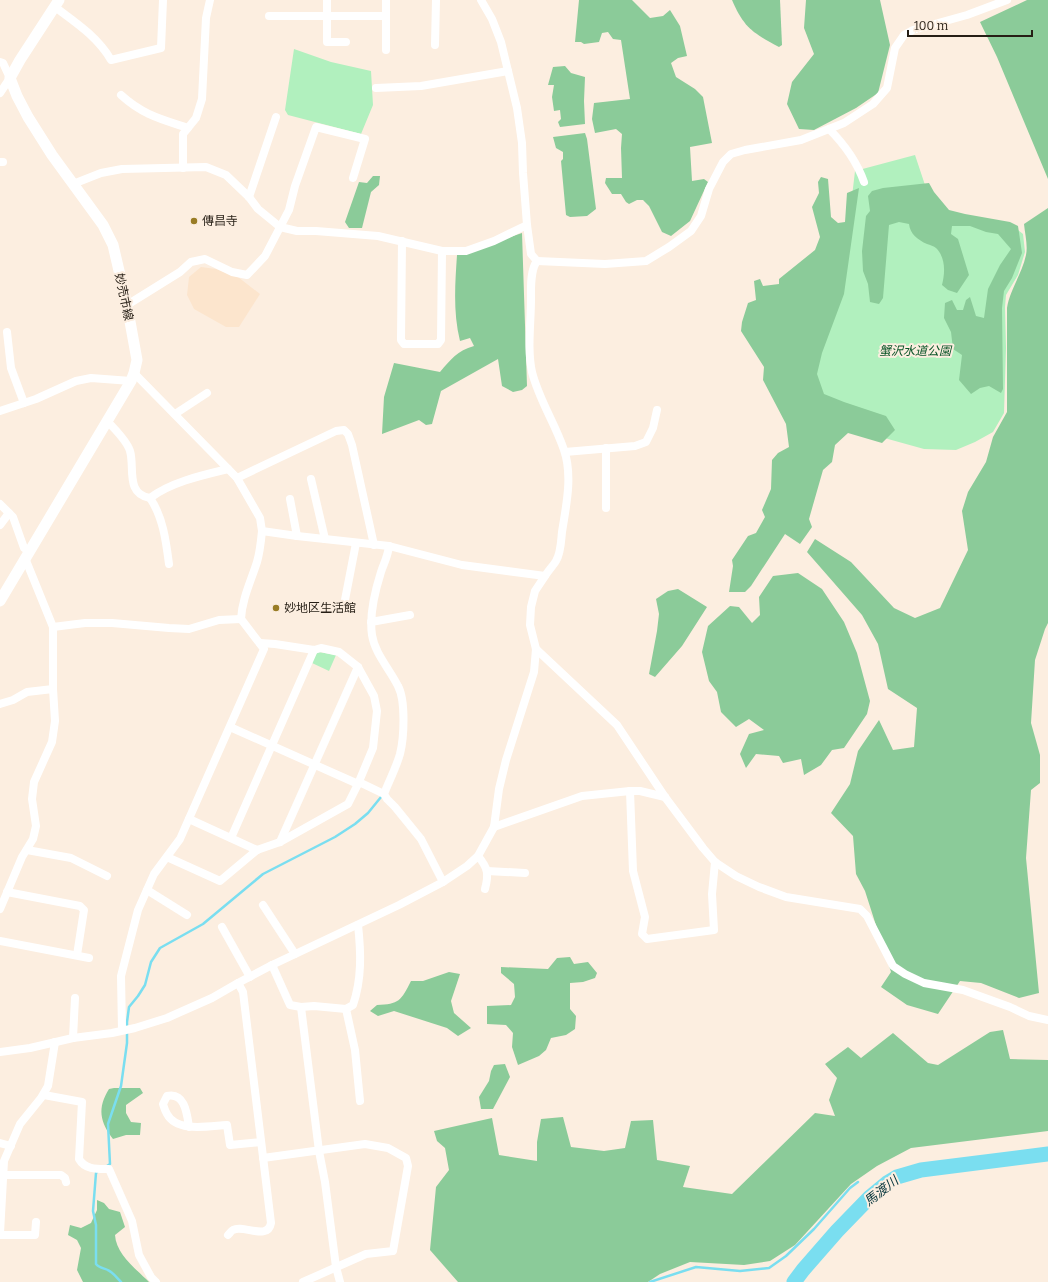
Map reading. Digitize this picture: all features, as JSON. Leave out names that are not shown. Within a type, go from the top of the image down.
[{"type":"main road","points":[[10,78],[57,3]]},
{"type":"main road","name":"妙売市線","points":[[0,600],[133,377],[137,360],[127,306],[113,245],[103,226],[52,155],[28,117],[10,78]]},
{"type":"street","points":[[57,3],[106,50],[111,60],[161,48],[162,0]]},
{"type":"street","points":[[183,168],[183,134],[196,118],[202,99],[206,18],[210,0]]},
{"type":"street","points":[[327,0],[327,42],[346,42]]},
{"type":"street","points":[[386,0],[386,50]]},
{"type":"street","points":[[435,45],[436,0]]},
{"type":"street","points":[[481,0],[492,19],[501,42],[517,108],[522,143],[522,173],[531,254],[537,261],[605,264],[646,261],[691,231],[701,216],[709,189],[723,162],[731,154],[745,150],[802,140],[844,123],[873,104],[887,88],[895,48],[904,36],[913,30],[967,15],[1007,0]]},
{"type":"street","points":[[269,16],[386,16]]},
{"type":"street","points":[[0,62],[3,63],[10,78],[0,93]]},
{"type":"street","points":[[376,88],[421,86],[508,71]]},
{"type":"street","points":[[121,95],[130,103],[151,116],[188,128]]},
{"type":"street","points":[[249,197],[276,117]]},
{"type":"street","points":[[127,306],[180,272],[191,262],[204,259],[232,272],[247,275],[265,256],[288,210],[316,127],[365,139],[353,178]]},
{"type":"street","points":[[829,129],[840,139],[860,171],[864,182]]},
{"type":"street","points":[[73,184],[101,174],[122,169],[206,168],[226,175],[249,197],[258,209],[280,227],[297,231],[378,236],[442,251],[466,251],[494,241],[527,225]]},
{"type":"street","points":[[402,241],[401,340],[404,344],[438,344],[441,340],[442,251]]},
{"type":"street","points":[[0,1052],[30,1048],[73,1038],[135,1028],[167,1018],[212,998],[238,982],[358,925],[443,882],[467,866],[478,856],[494,827],[499,788],[506,760],[534,672],[536,649],[530,625],[531,606],[535,591],[556,561],[560,548],[567,496],[568,475],[565,452],[553,422],[538,392],[532,370],[530,348],[531,293],[533,270],[537,261]]},
{"type":"street","points":[[8,332],[10,368],[24,403]]},
{"type":"street","points":[[0,411],[24,403],[76,381],[91,378],[133,377],[175,414],[237,478],[260,518],[262,531],[258,560],[244,598],[241,610],[241,619],[264,649],[190,819],[180,839],[154,874],[138,910],[121,976],[122,1030]]},
{"type":"street","points":[[175,414],[207,393]]},
{"type":"street","points":[[565,452],[635,446],[646,442],[653,428],[657,410]]},
{"type":"street","points":[[107,422],[115,429],[130,450],[132,478],[136,490],[143,497],[150,498],[156,506],[160,516],[169,564]]},
{"type":"street","points":[[237,478],[336,431],[344,430],[348,434],[352,445],[374,545]]},
{"type":"street","points":[[606,448],[606,508]]},
{"type":"street","points":[[150,498],[156,493],[193,477],[228,469]]},
{"type":"street","points":[[311,479],[325,539]]},
{"type":"street","points":[[290,499],[297,536]]},
{"type":"street","points":[[0,504],[13,517],[52,627],[55,721],[52,742],[34,782],[32,799],[36,826],[34,839],[22,857],[0,908]]},
{"type":"street","points":[[0,525],[9,513]]},
{"type":"street","points":[[262,531],[389,546],[462,565],[545,576]]},
{"type":"street","points":[[344,606],[356,543]]},
{"type":"street","points":[[384,794],[400,754],[404,711],[399,687],[387,665],[377,652],[372,635],[371,622],[378,582],[383,564],[387,557],[389,546]]},
{"type":"street","points":[[371,622],[410,615]]},
{"type":"street","points":[[52,627],[84,623],[112,622],[189,629],[210,622],[241,619]]},
{"type":"street","points":[[167,857],[220,881],[257,850],[280,842],[348,804],[358,783],[373,748],[377,712],[374,696],[369,684],[358,667],[339,652],[321,648],[314,650],[260,643]]},
{"type":"street","points":[[536,649],[617,724],[664,797],[715,862],[736,876],[758,887],[786,897],[860,909],[867,916],[893,966],[905,974],[924,983],[963,990],[1010,1007],[1029,1016],[1048,1020]]},
{"type":"street","points":[[231,838],[314,650]]},
{"type":"street","points":[[280,842],[358,667]]},
{"type":"street","points":[[0,704],[13,700],[27,692],[53,689]]},
{"type":"street","points":[[230,727],[384,794],[421,839],[443,882]]},
{"type":"street","points":[[630,791],[632,871],[645,917],[642,934],[647,938],[714,930],[712,894],[715,862]]},
{"type":"street","points":[[494,827],[582,796],[640,791],[664,797]]},
{"type":"street","points":[[190,819],[257,850]]},
{"type":"street","points":[[26,850],[70,858],[107,876]]},
{"type":"street","points":[[478,856],[487,871],[488,878],[485,889]]},
{"type":"street","points":[[487,871],[524,874]]},
{"type":"street","points":[[147,890],[187,915]]},
{"type":"street","points":[[7,892],[80,906],[84,910],[77,955]]},
{"type":"street","points":[[262,905],[295,954]]},
{"type":"street","points":[[272,965],[290,1005],[301,1007],[314,1006],[346,1009],[353,1005],[357,995],[360,974],[358,925]]},
{"type":"street","points":[[222,927],[250,976]]},
{"type":"street","points":[[0,941],[89,958]]},
{"type":"street","points":[[228,1235],[233,1230],[267,1230],[270,1228],[271,1223],[243,992],[238,982]]},
{"type":"street","points":[[73,1038],[75,998]]},
{"type":"street","points":[[301,1007],[319,1151],[325,1182],[336,1267],[340,1282]]},
{"type":"street","points":[[346,1009],[354,1050],[360,1101]]},
{"type":"street","points":[[36,1222],[35,1235],[0,1234],[4,1161],[20,1124],[44,1095],[48,1086],[55,1042]]},
{"type":"street","points":[[44,1095],[82,1102],[79,1159],[84,1166],[109,1169],[132,1221],[139,1255],[147,1270],[156,1282]]},
{"type":"street","points":[[189,1127],[226,1125],[230,1146],[261,1142]]},
{"type":"street","points":[[0,1143],[11,1146]]},
{"type":"street","points":[[263,1158],[365,1144],[388,1148],[406,1158],[408,1166],[393,1251],[366,1254],[303,1282]]},
{"type":"street","points":[[3,1175],[61,1175],[65,1178],[66,1182]]},
{"type":"shaded area","points":[[201,267],[216,269],[238,277],[260,294],[239,327],[226,327],[194,309],[187,295],[189,277]]},
{"type":"green space","points":[[579,0],[632,0],[650,18],[663,16],[670,10],[680,26],[687,56],[678,58],[671,63],[676,77],[695,89],[703,97],[712,143],[690,147],[692,181],[704,179],[708,182],[690,221],[671,236],[662,232],[649,206],[643,200],[637,200],[629,204],[621,194],[612,194],[605,183],[606,178],[622,178],[622,134],[616,129],[595,133],[592,119],[594,103],[630,99],[621,40],[613,39],[608,32],[602,33],[599,42],[584,44],[581,42],[575,42]]},
{"type":"green space","points":[[732,0],[780,0],[782,45],[779,47],[762,38],[750,29],[736,9]]},
{"type":"green space","points":[[806,0],[880,0],[890,45],[878,93],[856,108],[814,130],[799,129],[787,104],[792,82],[814,54],[804,28]]},
{"type":"green space","points":[[1027,0],[1048,0],[1048,179],[997,57],[980,22]]},
{"type":"green space","points":[[294,49],[331,62],[371,71],[373,105],[361,134],[288,115],[285,110]]},
{"type":"green space","points":[[565,66],[571,73],[585,77],[585,124],[560,127],[558,122],[561,119],[560,110],[554,111],[552,97],[554,85],[548,85],[553,67]]},
{"type":"green space","points":[[585,133],[596,209],[587,216],[570,217],[566,215],[561,161],[563,159],[563,152],[556,148],[553,137]]},
{"type":"green space","name":"蟹沢水道公園","points":[[915,155],[934,212],[1013,226],[1023,234],[1025,252],[1018,275],[1006,295],[1004,413],[993,432],[956,450],[924,449],[888,439],[825,417],[809,387],[841,291],[855,171]]},
{"type":"green space","points":[[373,176],[380,176],[379,185],[371,192],[362,228],[349,228],[345,222],[359,182],[367,183]]},
{"type":"green space","points":[[821,177],[828,179],[831,217],[838,223],[845,222],[847,193],[859,188],[844,294],[822,353],[817,374],[824,394],[886,416],[895,430],[882,443],[848,433],[835,445],[832,462],[823,470],[809,519],[812,527],[800,544],[785,534],[751,586],[745,592],[729,592],[733,566],[732,560],[748,536],[756,533],[765,517],[762,510],[771,489],[772,460],[778,453],[789,447],[786,424],[763,380],[764,367],[741,331],[742,322],[748,303],[756,300],[754,281],[760,279],[763,286],[779,284],[779,279],[815,250],[820,237],[812,207],[819,193],[818,182]]},
{"type":"green space","points":[[929,183],[934,192],[949,210],[1010,222],[1018,226],[1022,253],[1012,278],[1004,291],[1002,308],[1003,389],[1001,393],[989,386],[980,388],[971,394],[959,380],[962,355],[953,349],[951,332],[944,318],[945,303],[952,300],[957,310],[963,310],[966,300],[970,297],[976,316],[984,318],[988,289],[1000,265],[1011,249],[998,234],[986,232],[970,226],[952,226],[951,234],[958,239],[969,275],[957,293],[948,290],[942,285],[944,266],[942,256],[936,248],[918,239],[911,231],[909,224],[899,222],[889,225],[883,298],[879,304],[870,302],[868,284],[863,271],[862,251],[866,216],[870,211],[868,196],[872,191],[883,188]]},
{"type":"green space","points":[[1048,208],[1048,623],[1035,660],[1031,723],[1040,755],[1040,783],[1031,790],[1026,858],[1039,993],[1019,998],[981,983],[960,981],[938,1014],[907,1005],[881,987],[891,972],[865,891],[856,874],[853,836],[831,813],[850,784],[858,751],[879,720],[893,750],[914,747],[917,708],[888,689],[878,644],[862,615],[807,552],[815,539],[851,562],[894,608],[915,618],[940,608],[968,550],[962,511],[968,492],[986,462],[993,437],[1007,412],[1007,308],[1011,294],[1022,269],[1027,251],[1024,224]]},
{"type":"green space","points":[[522,233],[527,386],[522,390],[513,392],[502,386],[498,359],[441,391],[432,424],[426,425],[419,420],[382,434],[384,397],[394,363],[440,372],[451,359],[459,353],[474,346],[470,338],[460,341],[456,320],[455,298],[457,255]]},
{"type":"green space","points":[[798,573],[822,589],[844,622],[857,653],[870,701],[867,714],[844,748],[832,750],[821,765],[804,775],[801,759],[783,763],[779,756],[756,754],[746,768],[740,754],[749,734],[764,730],[749,719],[736,727],[721,712],[717,692],[709,681],[702,652],[708,626],[730,606],[739,607],[752,623],[760,615],[759,597],[773,576]]},
{"type":"green space","points":[[678,589],[707,607],[682,646],[655,677],[649,674],[659,614],[656,599],[668,591]]},
{"type":"green space","points":[[319,652],[336,655],[329,671],[312,663],[315,654]]},
{"type":"green space","points":[[570,957],[574,964],[588,962],[597,973],[595,978],[583,982],[570,983],[570,1009],[576,1016],[575,1029],[566,1035],[551,1038],[546,1050],[539,1056],[518,1065],[512,1047],[513,1033],[506,1025],[487,1024],[487,1006],[511,1005],[515,997],[514,984],[501,973],[501,967],[548,969],[557,958]]},
{"type":"green space","points":[[449,972],[460,974],[451,1001],[454,1013],[471,1028],[458,1036],[447,1028],[394,1011],[378,1016],[370,1011],[377,1005],[390,1004],[398,1000],[405,993],[411,981],[423,981]]},
{"type":"green space","points":[[1003,1030],[1010,1059],[1048,1060],[1048,1131],[911,1148],[877,1166],[851,1184],[795,1245],[770,1261],[744,1265],[690,1262],[660,1274],[648,1282],[458,1282],[430,1250],[436,1187],[449,1170],[445,1148],[437,1141],[434,1131],[492,1118],[499,1155],[537,1161],[537,1142],[541,1119],[563,1117],[571,1147],[604,1151],[625,1148],[631,1121],[653,1120],[657,1160],[690,1166],[683,1187],[732,1194],[815,1113],[835,1116],[829,1100],[837,1078],[825,1064],[848,1047],[861,1058],[893,1033],[928,1063],[938,1065],[990,1032]]},
{"type":"green space","points":[[505,1064],[510,1077],[493,1109],[481,1109],[479,1097],[489,1081],[494,1065]]},
{"type":"green space","points":[[140,1088],[143,1093],[126,1105],[126,1113],[131,1122],[141,1123],[140,1135],[126,1135],[113,1139],[105,1127],[102,1115],[103,1102],[109,1089]]},
{"type":"green space","points":[[97,1200],[104,1203],[109,1209],[120,1212],[125,1227],[115,1235],[116,1242],[123,1255],[149,1282],[83,1282],[77,1270],[81,1248],[77,1240],[68,1235],[70,1225],[81,1228],[91,1223],[97,1210]]},
{"type":"waterway","points":[[107,1166],[110,1164],[108,1124],[121,1086],[127,1043],[129,1007],[145,985],[151,962],[160,948],[203,924],[263,874],[335,837],[355,824],[368,813],[381,797]]},
{"type":"waterway","name":"馬渡川","points":[[794,1282],[837,1231],[870,1197],[897,1177],[921,1170],[1048,1154]]},
{"type":"waterway","points":[[97,1172],[93,1211],[96,1225],[96,1264],[114,1274],[121,1282]]},
{"type":"waterway","points":[[650,1282],[696,1267],[740,1271],[769,1268],[786,1256],[814,1229],[850,1188],[858,1182]]},
{"type":"place","name":"傳昌寺","points":[[194,221]]},
{"type":"place","name":"妙地区生活館","points":[[276,608]]}]
